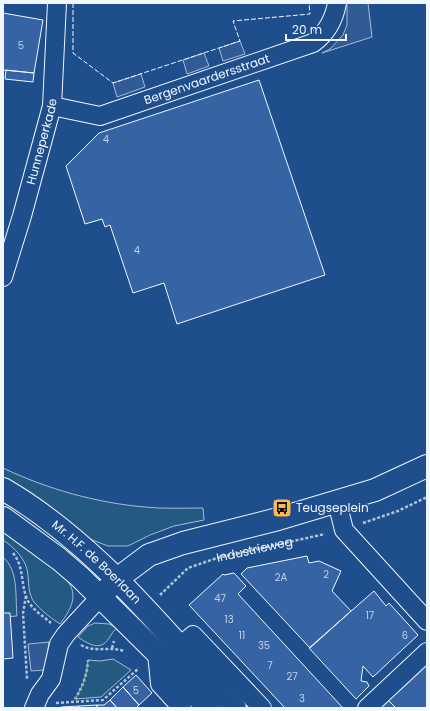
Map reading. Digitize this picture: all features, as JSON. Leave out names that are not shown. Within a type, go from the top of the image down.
[{"type":"street","name":"Hunneperkade","points":[[3,277],[22,216],[52,106],[57,3]]},
{"type":"street","name":"Bergenvaardersstraat","points":[[52,106],[100,116],[312,43],[326,31],[335,14],[337,3]]},
{"type":"street","name":"Industrieweg","points":[[100,597],[117,579],[149,555],[184,543],[337,502],[375,490],[427,466]]},
{"type":"street","name":"Mr. H.F. de Boerlaan","points":[[3,489],[78,542],[117,579],[236,708]]},
{"type":"street","points":[[337,502],[344,530],[427,621]]},
{"type":"street","name":"Mr. H.F. de Boerlaan","points":[[3,518],[59,559],[100,597],[127,625],[150,659],[208,708]]},
{"type":"street","points":[[36,702],[51,679],[59,644],[66,634],[100,597]]},
{"type":"street","points":[[180,648],[193,634],[262,708]]},
{"type":"street","points":[[367,708],[427,652]]},
{"type":"street","points":[[150,659],[160,684],[182,708]]},
{"type":"path","name":"Industrieweg","points":[[145,609],[188,568],[217,558],[344,530],[398,511],[427,497]]},
{"type":"path","points":[[26,596],[23,613],[26,681],[36,702],[103,700],[150,659]]},
{"type":"path","points":[[112,648],[116,637],[127,625]]},
{"type":"shaded area","points":[[347,3],[368,3],[372,37],[322,53],[330,49],[343,35],[347,25]]},
{"type":"shaded area","points":[[240,41],[245,54],[223,61],[219,48]]},
{"type":"shaded area","points":[[204,53],[209,66],[187,74],[183,60]]},
{"type":"shaded area","points":[[141,74],[145,87],[117,97],[113,83]]},
{"type":"shaded area","points":[[3,468],[55,489],[109,502],[152,508],[203,508],[204,520],[174,526],[150,535],[128,546],[108,546],[87,538],[3,484]]},
{"type":"shaded area","points":[[3,494],[79,548],[72,556],[3,506]]},
{"type":"shaded area","points":[[3,530],[53,567],[67,581],[73,595],[72,603],[68,613],[60,624],[43,611],[32,599],[27,569],[23,559],[3,540]]},
{"type":"shaded area","points":[[3,557],[12,569],[14,577],[17,616],[3,617]]},
{"type":"shaded area","points":[[95,623],[109,624],[117,628],[106,642],[98,646],[90,644],[78,637],[88,626]]},
{"type":"shaded area","points":[[49,642],[45,670],[31,671],[28,644]]},
{"type":"shaded area","points":[[113,659],[131,670],[101,697],[75,699],[87,671],[88,660],[100,661]]},
{"type":"building","points":[[3,13],[43,20],[34,73],[3,70]]},
{"type":"building","points":[[6,70],[34,73],[33,82],[5,79]]},
{"type":"building","points":[[259,80],[325,275],[177,324],[164,283],[133,293],[110,225],[105,227],[102,219],[85,224],[66,166],[99,133]]},
{"type":"building","points":[[307,556],[309,563],[319,561],[341,571],[332,591],[351,611],[310,648],[241,574],[247,568]]},
{"type":"building","points":[[234,573],[246,586],[238,594],[343,708],[285,708],[189,605],[223,574]]},
{"type":"building","points":[[374,591],[386,606],[389,603],[418,635],[373,677],[363,666],[361,681],[367,682],[369,686],[356,699],[309,648]]},
{"type":"building","points":[[3,613],[10,613],[13,658],[3,659]]},
{"type":"building","points":[[427,662],[427,708],[396,708],[387,699]]},
{"type":"building","points":[[136,675],[152,693],[139,705],[123,687]]},
{"type":"building","points":[[123,687],[139,705],[136,708],[117,708],[110,700]]},
{"type":"building","points":[[387,699],[396,708],[377,708]]},
{"type":"building","points":[[110,700],[117,708],[97,708],[97,705],[104,705]]},
{"type":"building","points":[[97,705],[97,708],[79,708],[79,706]]},
{"type":"building","points":[[79,706],[79,708],[61,708],[61,707]]},
{"type":"hedge","points":[[75,699],[84,680],[88,660]]},
{"type":"fence","points":[[73,3],[73,53],[113,83],[240,41],[233,21],[310,14],[309,4],[315,3]]},
{"type":"place","name":"Teugseplein","points":[[282,508]]}]
